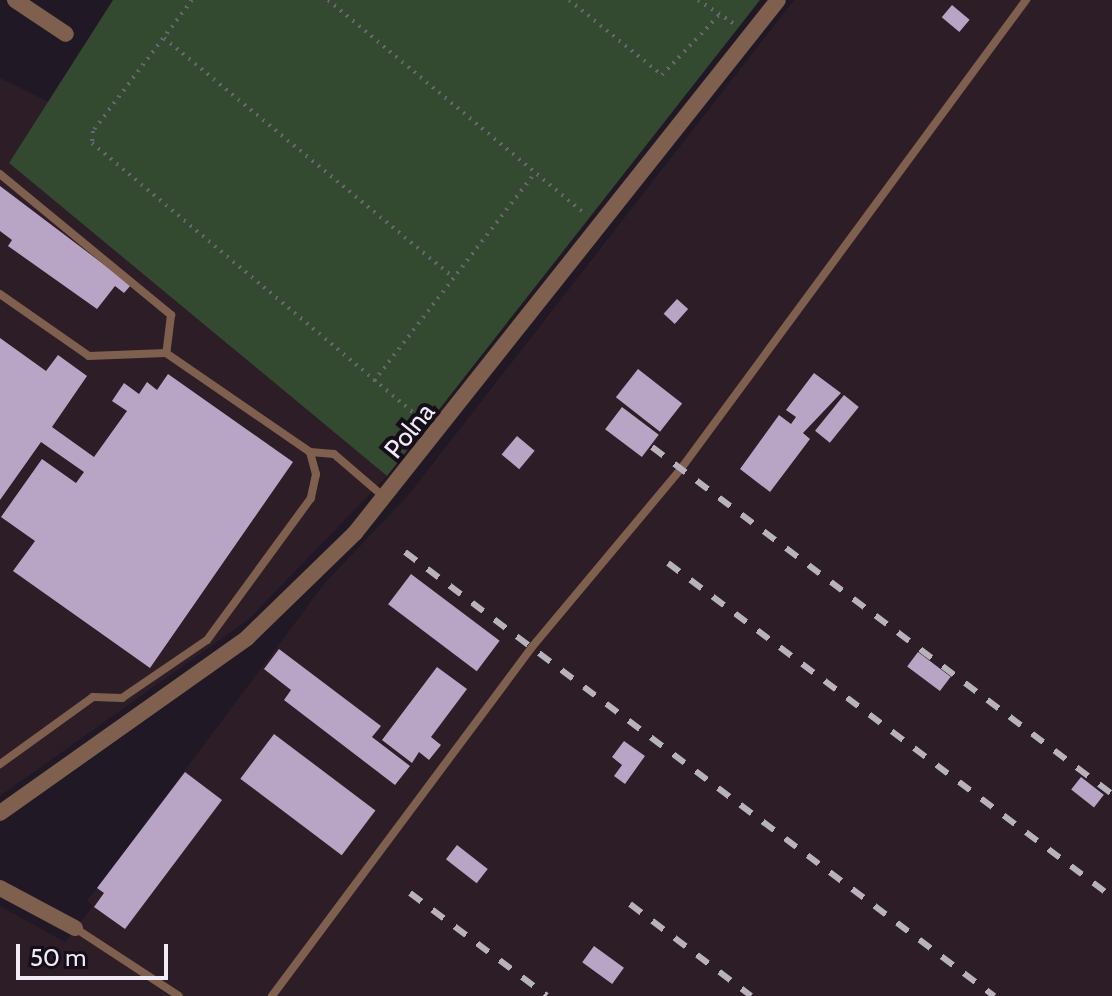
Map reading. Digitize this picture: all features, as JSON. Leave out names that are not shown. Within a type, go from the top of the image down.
[{"type":"street","points":[[15,0],[66,34]]},
{"type":"street","name":"Polna","points":[[0,813],[247,638],[385,498],[439,434],[778,0]]},
{"type":"street","points":[[0,888],[75,928]]},
{"type":"lane","points":[[272,996],[532,647],[690,457],[1026,0]]},
{"type":"lane","points":[[0,174],[171,315],[166,353]]},
{"type":"lane","points":[[0,294],[89,356],[166,353],[310,452],[334,454],[385,498]]},
{"type":"lane","points":[[0,764],[93,697],[129,695],[207,640],[311,498],[310,452]]},
{"type":"lane","points":[[75,928],[179,996]]},
{"type":"path","points":[[192,0],[93,131],[92,143],[439,434]]},
{"type":"path","points":[[328,0],[600,227]]},
{"type":"path","points":[[569,0],[662,75],[720,14]]},
{"type":"path","points":[[698,0],[749,37]]},
{"type":"path","points":[[164,38],[452,276]]},
{"type":"path","points":[[374,381],[534,173]]},
{"type":"shaded area","points":[[794,0],[1112,0],[1112,996],[0,996],[0,906],[65,942],[93,906],[87,901],[324,584],[410,493]]},
{"type":"shaded area","points":[[0,78],[49,102],[9,163],[387,476],[249,619],[0,796]]},
{"type":"green space","points":[[113,0],[760,0],[387,476],[9,163]]},
{"type":"building","points":[[952,5],[970,20],[959,32],[942,17]]},
{"type":"building","points":[[0,186],[131,285],[124,293],[115,286],[97,309],[8,246],[12,240],[0,231]]},
{"type":"building","points":[[677,299],[688,309],[675,324],[664,314]]},
{"type":"building","points":[[0,338],[46,371],[58,355],[87,376],[52,427],[94,457],[127,411],[112,401],[124,383],[139,394],[147,382],[157,390],[168,374],[293,462],[150,668],[13,571],[35,541],[1,517],[42,459],[76,483],[84,472],[41,442],[0,500]]},
{"type":"building","points":[[638,369],[682,403],[660,432],[616,397]]},
{"type":"building","points":[[814,373],[841,393],[803,433],[810,439],[770,492],[740,469],[779,415],[791,424],[796,417],[786,410]]},
{"type":"building","points":[[844,395],[859,407],[830,443],[815,431]]},
{"type":"building","points":[[622,407],[659,435],[642,457],[605,429]]},
{"type":"building","points":[[517,436],[535,451],[519,469],[502,454]]},
{"type":"building","points":[[411,574],[500,641],[477,671],[388,604]]},
{"type":"building","points":[[279,649],[381,726],[372,737],[410,766],[395,785],[284,700],[291,690],[264,669]]},
{"type":"building","points":[[918,652],[951,677],[940,691],[907,666]]},
{"type":"building","points":[[437,667],[467,689],[431,737],[441,745],[429,760],[419,752],[412,763],[382,740]]},
{"type":"building","points":[[274,734],[375,810],[342,855],[240,779]]},
{"type":"building","points":[[624,741],[645,756],[625,784],[614,776],[622,765],[612,757]]},
{"type":"building","points":[[185,772],[222,800],[125,929],[94,907],[104,893],[97,888]]},
{"type":"building","points":[[1081,777],[1104,795],[1094,807],[1071,790]]},
{"type":"building","points":[[457,845],[488,869],[477,883],[446,859]]},
{"type":"building","points":[[594,946],[624,968],[612,984],[582,962]]},
{"type":"railway","points":[[652,447],[1112,794]]},
{"type":"railway","points":[[405,552],[994,996]]},
{"type":"railway","points":[[668,563],[1112,897]]},
{"type":"railway","points":[[410,893],[547,996]]},
{"type":"railway","points":[[630,904],[751,996]]}]
